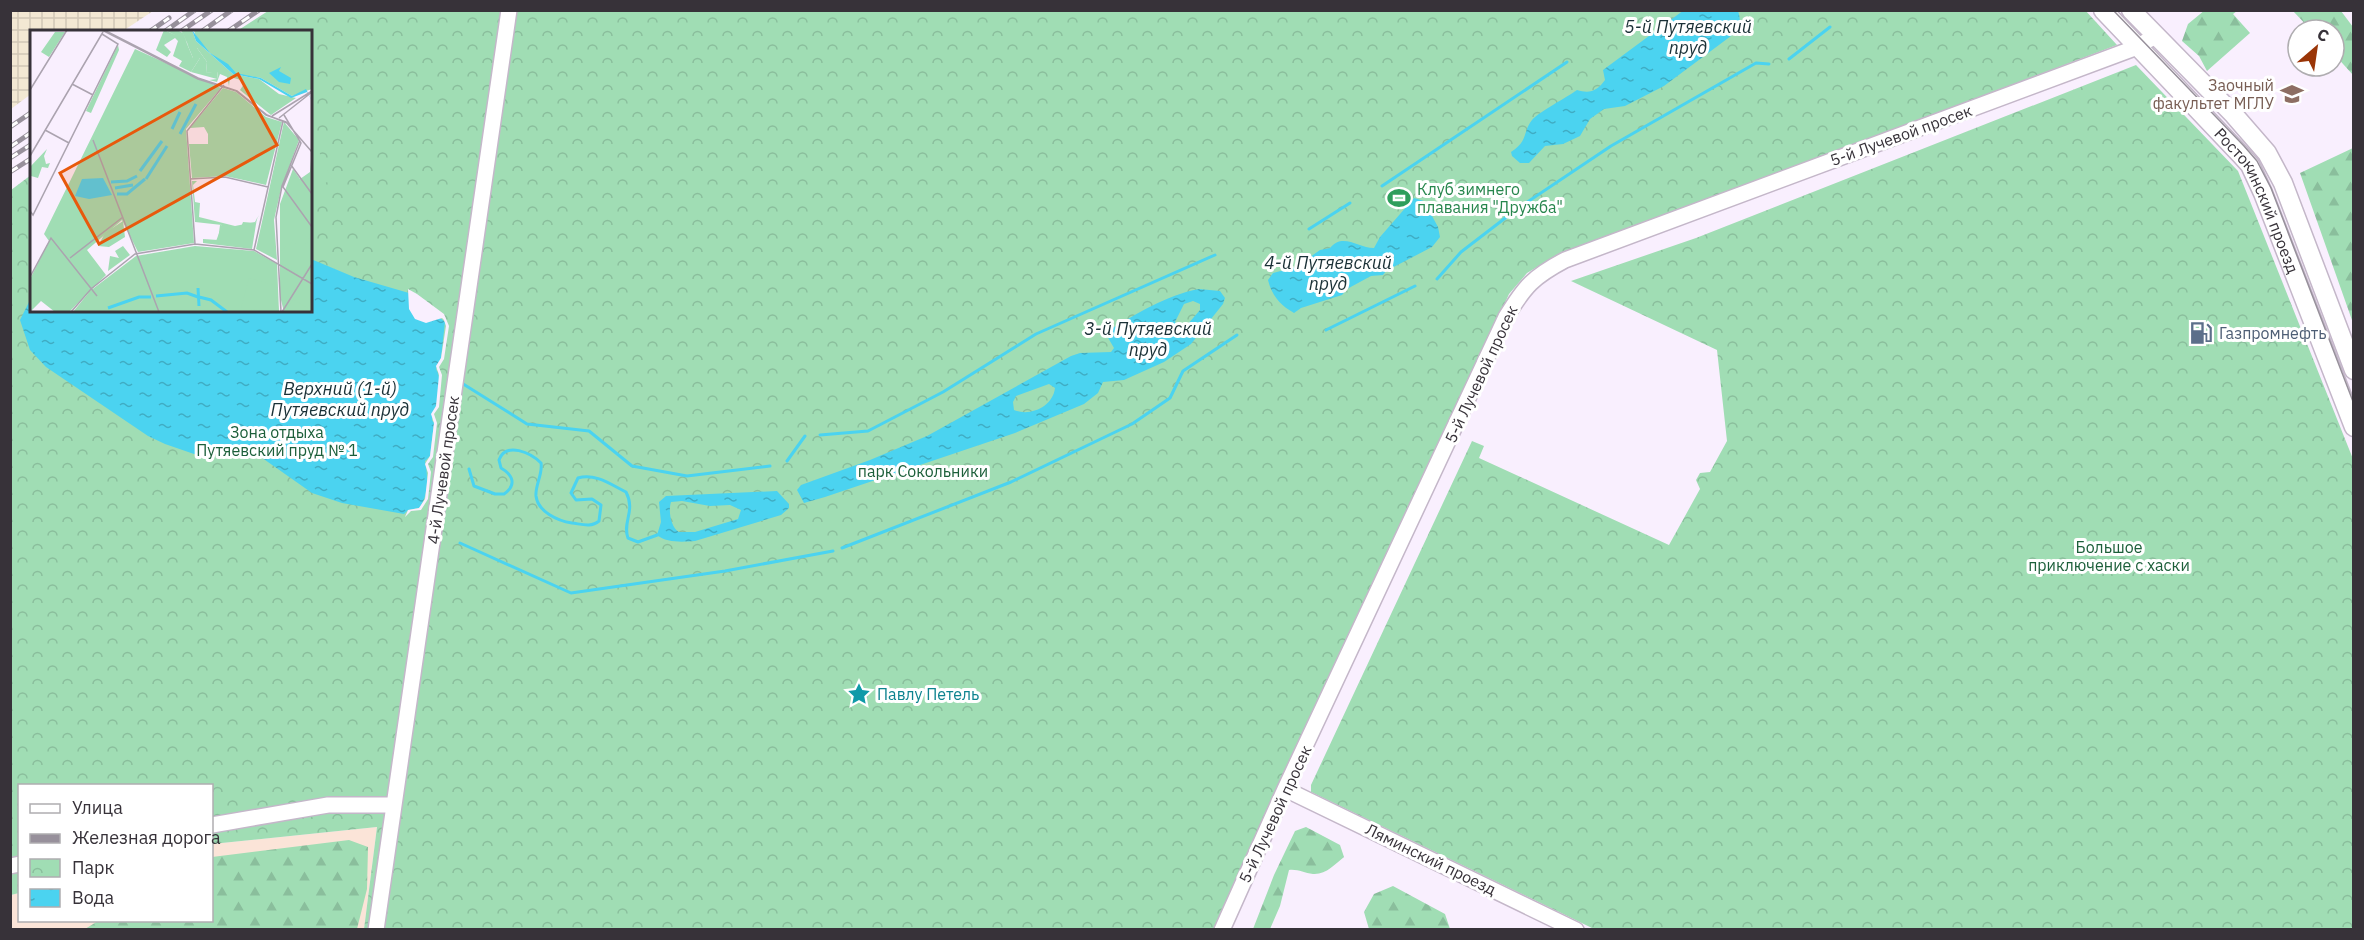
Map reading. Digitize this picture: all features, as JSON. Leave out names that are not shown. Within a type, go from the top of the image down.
[{"type":"main road","name":"Ростокинский проезд","points":[[2103,10],[2250,165],[2354,427]]},
{"type":"main road","name":"Ростокинский проезд","points":[[2131,10],[2234,115],[2267,153],[2283,183],[2354,370]]},
{"type":"street","name":"4-й Лучевой просек","points":[[376,930],[510,10]]},
{"type":"street","name":"5-й Лучевой просек","points":[[1222,930],[1285,789],[1506,317],[1520,294],[1540,273],[1565,260],[2032,87],[2138,46],[2156,36]]},
{"type":"street","name":"Ляминский проезд","points":[[1285,789],[1576,930]]},
{"type":"street","points":[[213,825],[328,805],[394,805]]},
{"type":"shaded area","points":[[11,10],[153,10],[124,30],[30,30],[30,95],[11,109]]},
{"type":"shaded area","points":[[377,827],[364,929],[11,930],[11,895],[18,893],[18,922],[213,922],[213,844]]},
{"type":"green space","name":"парк Сокольники","points":[[2085,10],[2117,45],[1549,260],[1527,273],[1509,294],[1219,929],[364,929],[377,827],[213,844],[213,784],[18,784],[18,893],[11,895],[11,190],[30,176],[30,312],[312,312],[312,30],[239,30],[268,11]]},
{"type":"green space","points":[[2205,10],[2237,11],[2233,14],[2250,33],[2207,71],[2199,56],[2182,41],[2188,24]]},
{"type":"green space","points":[[2293,11],[2341,11],[2353,27],[2353,75],[2346,67],[2346,18],[2300,18]]},
{"type":"green space","name":"Большое приключение с хаски","points":[[2136,65],[2238,171],[2353,459],[2353,929],[1594,929],[1311,792],[1311,785],[1472,441],[1484,446],[1479,458],[1669,545],[1700,489],[1696,480],[1700,473],[1710,472],[1727,441],[1717,350],[1571,281],[1696,238]]},
{"type":"green space","points":[[316,145],[332,180],[312,189],[312,147]]},
{"type":"green space","points":[[2353,148],[2353,323],[2300,173]]},
{"type":"green space","points":[[1306,827],[1340,845],[1344,857],[1318,874],[1289,870],[1280,906],[1270,929],[1253,929],[1274,875],[1295,831]]},
{"type":"green space","points":[[349,840],[368,847],[367,889],[357,929],[85,929],[96,922],[213,922],[213,857]]},
{"type":"green space","points":[[1393,886],[1445,914],[1450,929],[1369,929],[1364,912],[1374,894]]},
{"type":"water","name":"5-й Путяевский пруд","points":[[1684,10],[1738,11],[1739,25],[1731,36],[1664,86],[1625,106],[1604,109],[1590,119],[1580,136],[1563,144],[1545,146],[1529,163],[1520,163],[1512,156],[1511,152],[1523,140],[1529,125],[1536,116],[1577,90],[1586,92],[1599,87],[1605,80],[1603,70]]},
{"type":"water","name":"4-й Путяевский пруд","points":[[1414,198],[1424,201],[1438,227],[1440,237],[1432,247],[1386,271],[1383,275],[1371,276],[1347,289],[1342,295],[1301,308],[1294,313],[1277,300],[1268,280],[1273,273],[1296,267],[1320,250],[1330,248],[1340,241],[1374,248],[1380,237]]},
{"type":"water","name":"Верхний (1-й) Путяевский пруд","points":[[312,259],[354,277],[409,293],[445,322],[441,358],[436,369],[439,387],[432,420],[434,423],[430,456],[425,461],[427,479],[425,498],[419,508],[408,510],[404,514],[342,503],[312,493],[258,455],[242,451],[219,450],[194,454],[165,444],[148,436],[46,367],[30,350],[20,320],[30,300],[30,312],[312,312]]},
{"type":"water","name":"3-й Путяевский пруд","points":[[1199,289],[1220,291],[1225,298],[1223,304],[1191,344],[1164,362],[1124,380],[1103,382],[1098,393],[1084,404],[1015,433],[825,497],[804,503],[797,490],[801,485],[927,436],[1071,356],[1080,353],[1111,352],[1114,348],[1107,336],[1109,330],[1152,306]],"holes":[[[1193,301],[1200,304],[1200,310],[1187,325],[1179,327],[1175,322],[1184,304]],[[1049,384],[1055,388],[1046,405],[1034,411],[1014,410],[1013,402],[1016,396]]]},
{"type":"water","points":[[777,491],[789,504],[789,508],[781,515],[695,541],[675,541],[657,535],[661,522],[659,502],[666,496]],"holes":[[[682,501],[710,506],[730,505],[741,510],[738,519],[695,532],[679,532],[674,527],[670,514],[671,502]]]},
{"type":"pier","points":[[408,289],[444,314],[449,326],[444,359],[439,367],[442,375],[439,407],[434,414],[437,423],[433,457],[428,464],[431,472],[428,499],[421,510],[411,511],[405,517],[408,510],[419,508],[425,499],[428,473],[425,464],[430,456],[434,423],[431,414],[436,406],[439,375],[436,366],[441,358],[446,326],[442,318],[426,323],[415,319],[409,309]]},
{"type":"waterway","points":[[1789,59],[1830,27]]},
{"type":"waterway","points":[[1382,186],[1567,62]]},
{"type":"waterway","points":[[1437,279],[1461,252],[1517,209],[1611,146],[1756,63],[1769,64]]},
{"type":"waterway","points":[[1309,229],[1350,203]]},
{"type":"waterway","points":[[820,435],[868,431],[943,392],[1036,334],[1215,255]]},
{"type":"waterway","points":[[1326,330],[1415,286]]},
{"type":"waterway","points":[[842,548],[1011,482],[1132,424],[1170,398],[1183,371],[1237,335]]},
{"type":"waterway","points":[[460,382],[527,424],[589,431],[632,466],[687,476],[770,466]]},
{"type":"waterway","points":[[787,461],[805,436]]},
{"type":"waterway","points":[[469,469],[474,486],[495,494],[504,494],[511,487],[512,480],[501,468],[499,460],[502,454],[513,450],[525,453],[541,463],[536,496],[540,507],[550,515],[582,525],[599,521],[601,505],[592,499],[576,500],[571,493],[578,478],[590,477],[602,480],[626,492],[630,505],[628,538],[638,542],[660,534]]},
{"type":"waterway","points":[[460,543],[571,593],[725,571],[833,551]]},
{"type":"tram line","points":[[2113,10],[2257,161],[2271,188],[2354,404]]},
{"type":"railway","points":[[167,30],[195,10]]},
{"type":"railway","points":[[183,30],[212,10]]},
{"type":"railway","points":[[204,30],[232,10]]},
{"type":"railway","points":[[230,30],[259,10]]},
{"type":"railway","points":[[152,30],[169,18]]},
{"type":"railway","points":[[10,127],[30,113]]},
{"type":"railway","points":[[10,147],[30,133]]},
{"type":"railway","points":[[10,158],[30,145]]},
{"type":"railway","points":[[10,172],[30,159]]},
{"type":"place","name":"Заочный факультет МГЛУ","points":[[2292,94]]},
{"type":"place","name":"Клуб зимнего плавания \"Дружба\"","points":[[1399,198]]},
{"type":"place","name":"Газпромнефть","points":[[2201,333]]},
{"type":"place","name":"Павлу Петель","points":[[859,694]]},
{"type":"park label","name":"Зона отдыха Путяевский пруд № 1","points":[[277,441]]}]
